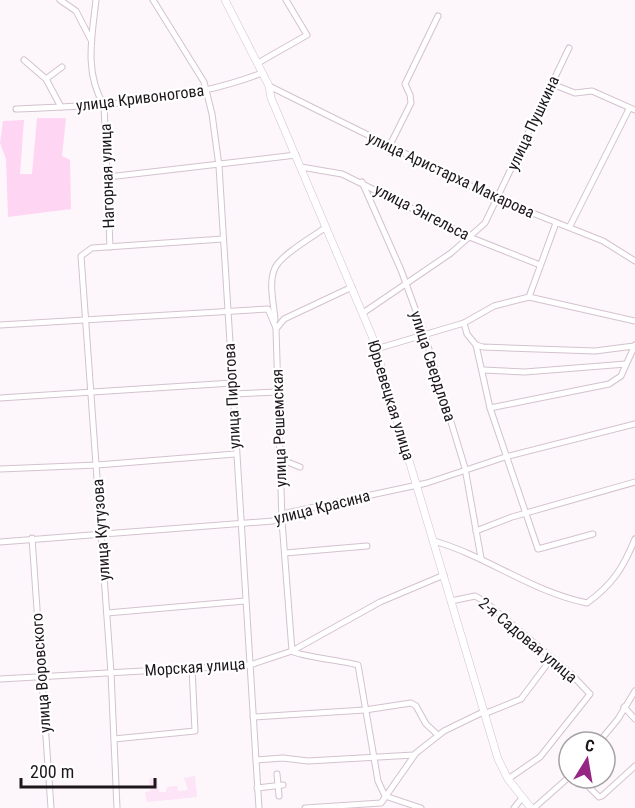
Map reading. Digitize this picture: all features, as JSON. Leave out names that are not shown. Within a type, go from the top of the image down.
[{"type":"main road","name":"Юрьевецкая улица","points":[[225,0],[269,86],[363,313],[417,484],[498,759],[508,779],[522,798],[533,808]]},
{"type":"street","points":[[60,0],[76,11],[92,41]]},
{"type":"street","name":"Нагорная улица","points":[[96,0],[90,65],[97,94],[104,105],[110,247]]},
{"type":"street","name":"улица Пирогова","points":[[153,0],[199,73],[207,91],[219,166],[233,394],[234,454],[259,808]]},
{"type":"street","points":[[258,63],[307,35],[286,0]]},
{"type":"street","points":[[389,147],[411,103],[411,95],[405,84],[438,16]]},
{"type":"street","name":"улица Пушкина","points":[[363,313],[472,238],[485,223],[569,48]]},
{"type":"street","points":[[24,60],[46,79],[60,107]]},
{"type":"street","points":[[46,79],[62,67]]},
{"type":"street","name":"улица Кривоногова","points":[[16,109],[104,105],[207,91],[262,73]]},
{"type":"street","points":[[552,84],[575,93],[592,91],[632,109],[570,226]]},
{"type":"street","name":"улица Аристарха Макарова","points":[[269,86],[497,199],[603,241],[635,261]]},
{"type":"street","points":[[108,177],[219,166],[296,155]]},
{"type":"street","name":"улица Энгельса","points":[[301,167],[342,174],[362,182],[472,238],[540,265]]},
{"type":"street","name":"улица Свердлова","points":[[362,182],[401,270],[404,284],[424,333],[465,468],[481,558]]},
{"type":"street","points":[[529,297],[556,223]]},
{"type":"street","name":"улица Решемская","points":[[292,651],[282,514],[277,328],[272,284],[275,268],[285,257],[326,227]]},
{"type":"street","points":[[110,247],[223,239]]},
{"type":"street","name":"улица Кутузова","points":[[110,247],[83,252],[81,261],[97,465],[99,534],[111,673],[117,808]]},
{"type":"street","points":[[277,328],[284,319],[352,287]]},
{"type":"street","points":[[376,349],[464,323],[494,306],[529,297],[635,321]]},
{"type":"street","points":[[0,325],[268,309],[275,321]]},
{"type":"street","points":[[464,323],[467,334],[476,345],[490,408],[505,457],[540,550],[593,534]]},
{"type":"street","points":[[476,345],[595,351],[635,346]]},
{"type":"street","points":[[490,408],[609,384],[621,376],[635,346]]},
{"type":"street","points":[[483,370],[525,372],[626,364]]},
{"type":"street","points":[[0,398],[91,390],[232,383]]},
{"type":"street","points":[[233,394],[278,392]]},
{"type":"street","name":"улица Красина","points":[[0,542],[239,525],[273,520],[282,514],[417,484],[465,468],[635,424]]},
{"type":"street","points":[[0,469],[97,465],[234,454]]},
{"type":"street","points":[[280,459],[300,467]]},
{"type":"street","points":[[476,531],[527,513],[635,482]]},
{"type":"street","name":"улица Воровского","points":[[32,538],[51,808]]},
{"type":"street","points":[[434,541],[481,558],[560,596],[587,603],[600,593],[623,568],[635,539]]},
{"type":"street","points":[[285,553],[367,546]]},
{"type":"street","points":[[292,651],[363,611],[444,575]]},
{"type":"street","name":"2-я Садовая улица","points":[[451,601],[475,596],[484,601],[571,674],[590,694],[540,757],[508,779]]},
{"type":"street","points":[[106,613],[245,601]]},
{"type":"street","name":"Морская улица","points":[[0,679],[250,665],[292,651],[297,655],[322,656],[358,665],[372,756],[378,781],[385,796]]},
{"type":"street","points":[[305,808],[381,802],[414,755],[438,735],[483,713],[521,699],[551,659]]},
{"type":"street","points":[[114,738],[195,731],[192,668]]},
{"type":"street","points":[[608,730],[635,691]]},
{"type":"street","points":[[253,717],[365,710],[414,703],[426,724],[438,735]]},
{"type":"street","points":[[624,707],[635,719]]},
{"type":"street","points":[[255,760],[283,758],[318,761],[414,755]]},
{"type":"street","points":[[617,782],[635,766]]},
{"type":"street","points":[[277,774],[280,786],[279,796]]},
{"type":"street","points":[[257,788],[280,786]]},
{"type":"street","points":[[533,808],[557,787]]},
{"type":"street","points":[[592,790],[599,797],[609,790]]},
{"type":"street","points":[[385,796],[421,808]]},
{"type":"street","points":[[514,808],[522,798]]},
{"type":"shaded area","points":[[37,118],[66,118],[62,156],[70,160],[71,209],[8,217],[6,159],[0,143],[3,121],[24,120],[20,174],[32,174]]},
{"type":"shaded area","points":[[195,776],[197,797],[147,802],[145,792],[151,791],[149,779],[157,778],[159,792],[166,792],[167,787],[177,786],[178,791],[188,790],[184,778]]}]
